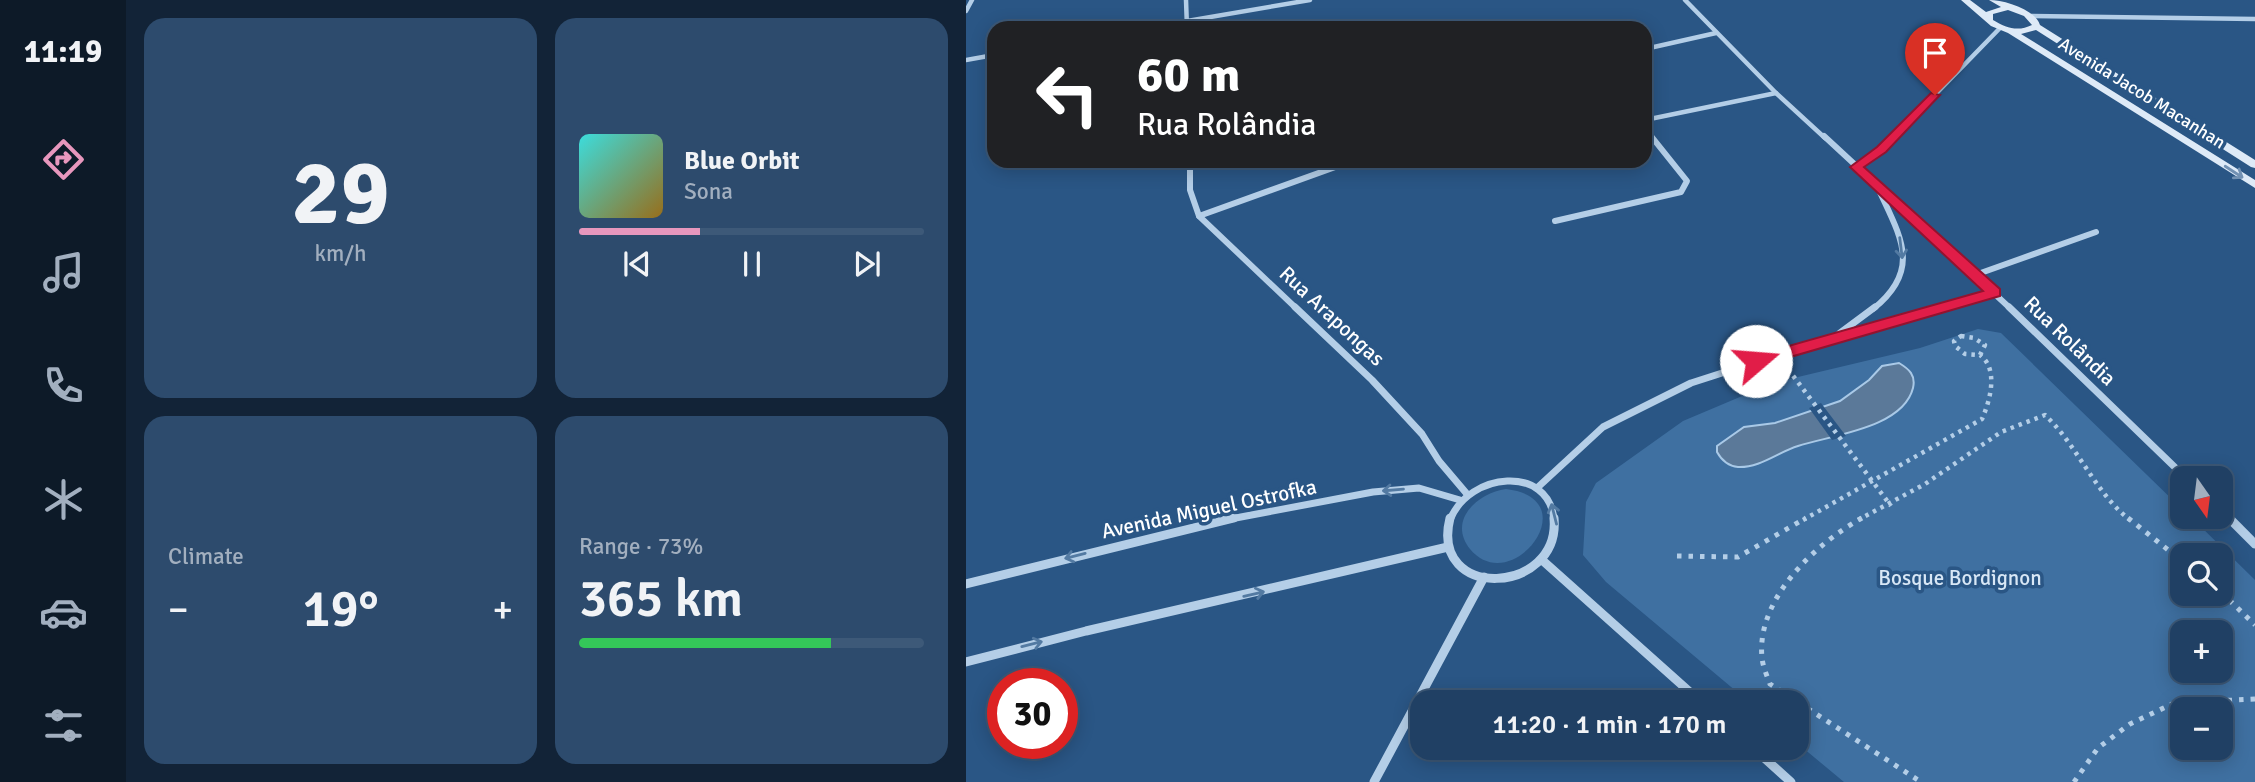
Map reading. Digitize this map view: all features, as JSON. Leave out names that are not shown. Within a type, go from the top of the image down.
[{"type":"main road","points":[[1965,0],[1987,17],[1990,12],[2006,9]]},
{"type":"main road","points":[[1993,0],[2006,9],[2031,16],[2036,22],[2036,26],[2027,31],[2005,29]]},
{"type":"main road","name":"Avenida Jacob Macanhan","points":[[1987,17],[1990,23],[2005,29],[2255,186]]},
{"type":"main road","name":"Avenida Jacob Macanhan","points":[[2036,26],[2255,165]]},
{"type":"street","points":[[966,11],[972,0]]},
{"type":"street","points":[[1186,0],[1187,21],[1310,0]]},
{"type":"street","name":"Rua Rolândia","points":[[1685,0],[1776,93],[1994,292],[2174,466]]},
{"type":"street","points":[[2031,16],[2255,19]]},
{"type":"street","points":[[1856,167],[1881,150],[2005,29]]},
{"type":"street","points":[[1652,47],[1716,33]]},
{"type":"street","points":[[966,60],[987,56]]},
{"type":"street","points":[[1652,119],[1776,93]]},
{"type":"street","points":[[1555,221],[1681,192],[1687,181],[1652,138]]},
{"type":"street","points":[[1190,168],[1191,190],[1199,216],[1333,168]]},
{"type":"street","points":[[1837,336],[1895,288],[1900,274],[1903,257],[1900,237],[1876,185]]},
{"type":"street","name":"Rua Arapongas","points":[[1199,216],[1372,380],[1422,434],[1463,497]]},
{"type":"street","points":[[1975,275],[2096,232]]},
{"type":"street","points":[[1537,488],[1603,426],[1691,383],[1777,354],[1994,292]]},
{"type":"street","points":[[1497,480],[1518,480],[1537,488],[1551,502],[1557,522],[1554,542],[1542,560],[1520,575],[1501,578],[1484,577],[1465,569],[1448,547],[1448,522],[1463,497],[1476,487],[1497,480]]},
{"type":"street","name":"Avenida Miguel Ostrofka","points":[[966,584],[1199,525],[1373,492],[1419,488],[1463,497]]},
{"type":"street","points":[[2233,523],[2255,544]]},
{"type":"street","points":[[966,662],[1033,643],[1448,547]]},
{"type":"street","points":[[1542,560],[1688,690]]},
{"type":"street","points":[[1374,782],[1484,577]]},
{"type":"street","points":[[1766,760],[1791,782]]},
{"type":"path","points":[[1677,556],[1738,557],[1982,419],[1989,406],[1992,374],[1987,360],[1980,355],[1968,356],[1955,346],[1954,341],[1961,336],[1974,338],[1985,345],[1980,355]]},
{"type":"path","points":[[1777,354],[1891,506]]},
{"type":"path","points":[[1921,782],[1770,684],[1762,655],[1776,598],[1802,565],[1854,523],[1891,506],[1990,439],[2031,417],[2045,415],[2063,432],[2117,510],[2170,552]]},
{"type":"path","points":[[2233,604],[2255,625]]},
{"type":"path","points":[[2074,782],[2098,748],[2130,724],[2174,703],[2255,699]]},
{"type":"green space","name":"Bosque Bordignon","points":[[1978,329],[2001,333],[2170,497],[2170,529],[2203,529],[2217,543],[2170,543],[2170,606],[2233,606],[2233,558],[2255,580],[2255,782],[1844,782],[1809,753],[1809,690],[1735,690],[1606,582],[1583,555],[1586,502],[1596,483],[1683,421],[1773,383],[1920,348]]},
{"type":"green space","points":[[1506,489],[1530,496],[1541,510],[1542,526],[1534,542],[1521,555],[1505,562],[1487,561],[1470,549],[1464,538],[1464,518],[1476,502]]},
{"type":"shaded area","points":[[1899,363],[1911,373],[1913,388],[1907,402],[1881,421],[1798,446],[1746,467],[1728,464],[1717,452],[1717,446],[1744,427],[1775,423],[1840,401],[1869,380],[1882,366]]},
{"type":"pier","points":[[1821,403],[1846,436],[1832,440],[1809,408]]},
{"type":"route","points":[[1756,361],[1994,292],[1856,167],[1881,150],[1935,95]]}]
